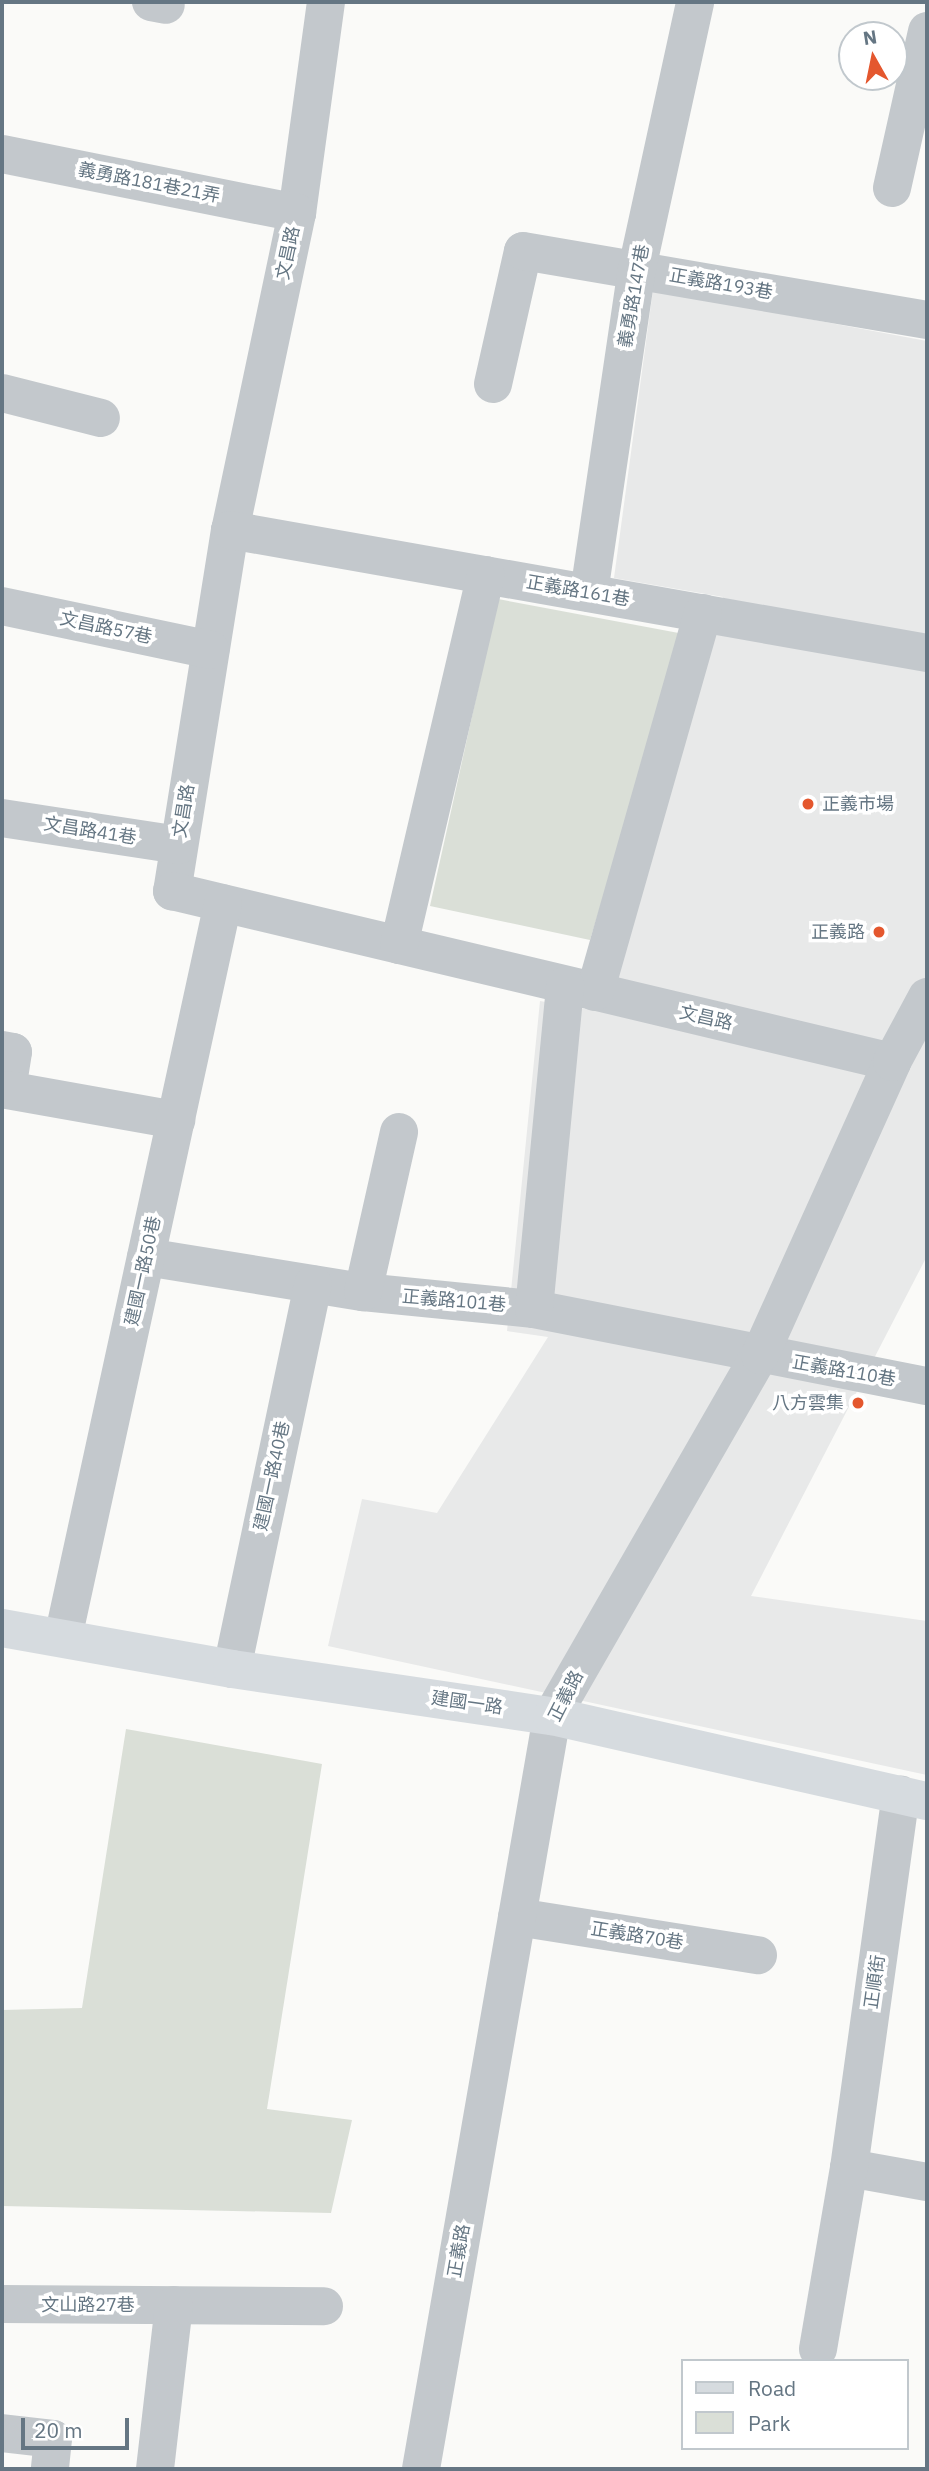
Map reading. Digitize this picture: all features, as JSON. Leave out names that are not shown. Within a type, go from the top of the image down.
[{"type":"main road","name":"建國一路","points":[[2,1628],[232,1669],[552,1716],[914,1798]]},
{"type":"street","name":"文昌路","points":[[327,2],[297,213],[230,530],[172,891],[892,1062]]},
{"type":"street","name":"義勇路147巷","points":[[589,593],[637,269],[695,2]]},
{"type":"street","points":[[892,188],[927,31]]},
{"type":"street","name":"義勇路181巷21弄","points":[[2,154],[297,213]]},
{"type":"street","name":"正義路193巷","points":[[493,384],[523,251],[927,320]]},
{"type":"street","points":[[2,393],[101,418]]},
{"type":"street","name":"正義路161巷","points":[[230,530],[927,653]]},
{"type":"street","points":[[399,945],[486,575]]},
{"type":"street","name":"文昌路57巷","points":[[2,606],[211,650]]},
{"type":"street","points":[[534,1309],[580,988],[703,613]]},
{"type":"street","name":"文昌路41巷","points":[[2,818],[179,845]]},
{"type":"street","name":"建國一路50巷","points":[[63,1638],[223,903]]},
{"type":"street","name":"正義路","points":[[421,2469],[552,1716],[760,1355],[892,1062],[927,997]]},
{"type":"street","points":[[2,1050],[13,1052],[7,1090],[176,1120]]},
{"type":"street","points":[[363,1292],[399,1132]]},
{"type":"street","name":"正義路101巷","points":[[146,1257],[363,1292],[534,1309],[760,1355]]},
{"type":"street","name":"建國一路40巷","points":[[232,1669],[313,1284]]},
{"type":"street","name":"正義路110巷","points":[[760,1355],[927,1386]]},
{"type":"street","name":"正順街","points":[[818,2349],[914,1798]]},
{"type":"street","name":"正義路70巷","points":[[517,1917],[758,1955]]},
{"type":"street","points":[[849,2168],[927,2182]]},
{"type":"street","name":"文山路27巷","points":[[2,2304],[324,2306]]},
{"type":"street","points":[[155,2469],[174,2305]]},
{"type":"street","points":[[2,2433],[53,2439],[50,2469]]},
{"type":"shaded area","points":[[653,290],[927,341],[927,1256],[751,1596],[927,1621],[927,1775],[328,1646],[362,1499],[437,1513],[548,1337],[507,1331],[540,1001],[604,1012],[723,597],[614,578]]},
{"type":"green space","points":[[498,599],[684,634],[590,940],[430,906]]},
{"type":"green space","points":[[126,1729],[322,1764],[267,2109],[352,2120],[331,2213],[2,2206],[2,2010],[82,2008]]},
{"type":"place","name":"正義市場","points":[[808,804]]},
{"type":"place","name":"正義路","points":[[879,932]]},
{"type":"place","name":"八方雲集","points":[[858,1403]]}]
